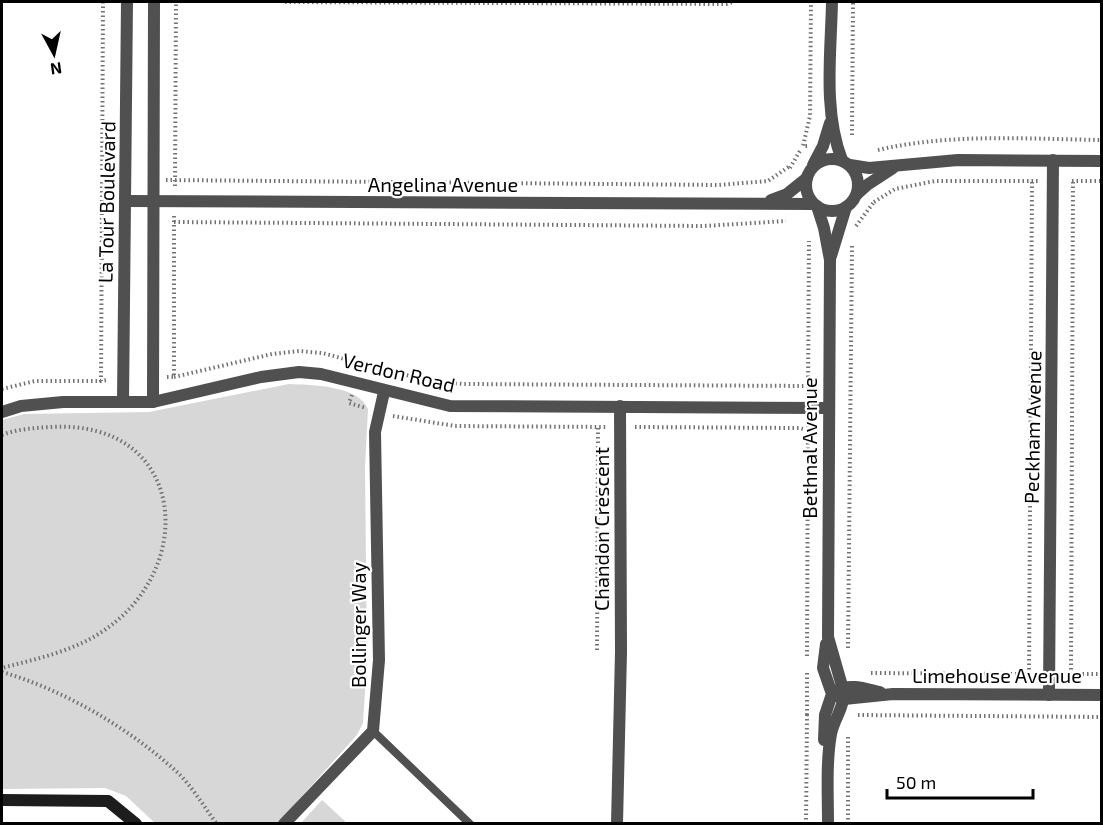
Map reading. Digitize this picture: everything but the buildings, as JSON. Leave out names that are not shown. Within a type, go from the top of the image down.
[{"type":"street","name":"La Tour Boulevard","points":[[123,402],[127,2]]},
{"type":"street","points":[[153,402],[154,2]]},
{"type":"street","points":[[832,2],[831,119],[835,142],[858,179],[857,194]]},
{"type":"street","points":[[831,119],[823,146],[809,173],[807,191],[815,205],[831,211],[846,207],[867,185],[897,166]]},
{"type":"street","points":[[809,173],[826,159],[869,168],[958,160],[1101,161]]},
{"type":"street","name":"Peckham Avenue","points":[[1049,694],[1053,160]]},
{"type":"street","name":"Angelina Avenue","points":[[761,204],[787,194],[809,173]]},
{"type":"street","name":"Angelina Avenue","points":[[125,201],[815,205]]},
{"type":"street","name":"Bethnal Avenue","points":[[815,205],[824,228],[830,260],[828,637],[823,668],[840,693]]},
{"type":"street","name":"Bethnal Avenue","points":[[830,260],[846,207]]},
{"type":"street","name":"Verdon Road","points":[[2,412],[21,405],[63,402],[153,402],[261,377],[299,372],[321,374],[384,392],[450,406],[829,408]]},
{"type":"street","name":"Bollinger Way","points":[[373,731],[379,660],[375,432],[384,392]]},
{"type":"street","name":"Chandon Crescent","points":[[617,824],[621,652],[620,406]]},
{"type":"street","points":[[828,824],[827,756],[840,693]]},
{"type":"street","name":"Limehouse Avenue","points":[[840,693],[1101,695]]},
{"type":"street","name":"Limehouse Avenue","points":[[840,693],[857,698],[893,694]]},
{"type":"street","points":[[284,824],[373,731]]},
{"type":"street","points":[[2,800],[108,801],[136,824]]},
{"type":"lane","points":[[373,731],[470,824]]},
{"type":"path","points":[[285,2],[726,4],[734,2]]},
{"type":"path","points":[[852,142],[853,2]]},
{"type":"path","points":[[875,151],[922,141],[960,139],[1101,140]]},
{"type":"path","points":[[153,180],[718,185],[768,181],[790,166]]},
{"type":"path","points":[[102,179],[125,180]]},
{"type":"path","points":[[874,201],[895,189],[935,181],[1101,181]]},
{"type":"path","points":[[1029,674],[1032,181]]},
{"type":"path","points":[[1071,674],[1073,181]]},
{"type":"path","points":[[174,222],[704,226],[753,225],[795,220]]},
{"type":"path","points":[[848,651],[851,246],[859,226]]},
{"type":"path","points":[[807,715],[809,233]]},
{"type":"path","points":[[174,377],[272,354],[299,351],[322,353],[429,381],[463,384],[808,386]]},
{"type":"path","points":[[2,389],[35,381],[101,381]]},
{"type":"path","points":[[2,435],[24,429],[65,426],[90,429],[117,440],[143,457],[156,474],[162,491],[165,537],[156,573],[131,608],[100,633],[54,654],[2,670]]},
{"type":"path","points":[[597,650],[598,427]]},
{"type":"path","points":[[2,670],[36,682],[124,731],[178,773],[217,824]]},
{"type":"path","points":[[868,673],[1101,674]]},
{"type":"path","points":[[856,715],[857,698]]},
{"type":"path","points":[[848,715],[1101,717]]},
{"type":"shaded area","points":[[289,384],[321,386],[344,391],[363,401],[368,409],[365,467],[367,660],[363,723],[357,735],[278,823],[155,823],[126,796],[105,788],[2,789],[2,420],[24,414],[149,412]]},
{"type":"shaded area","points":[[322,800],[347,823],[301,823]]}]
